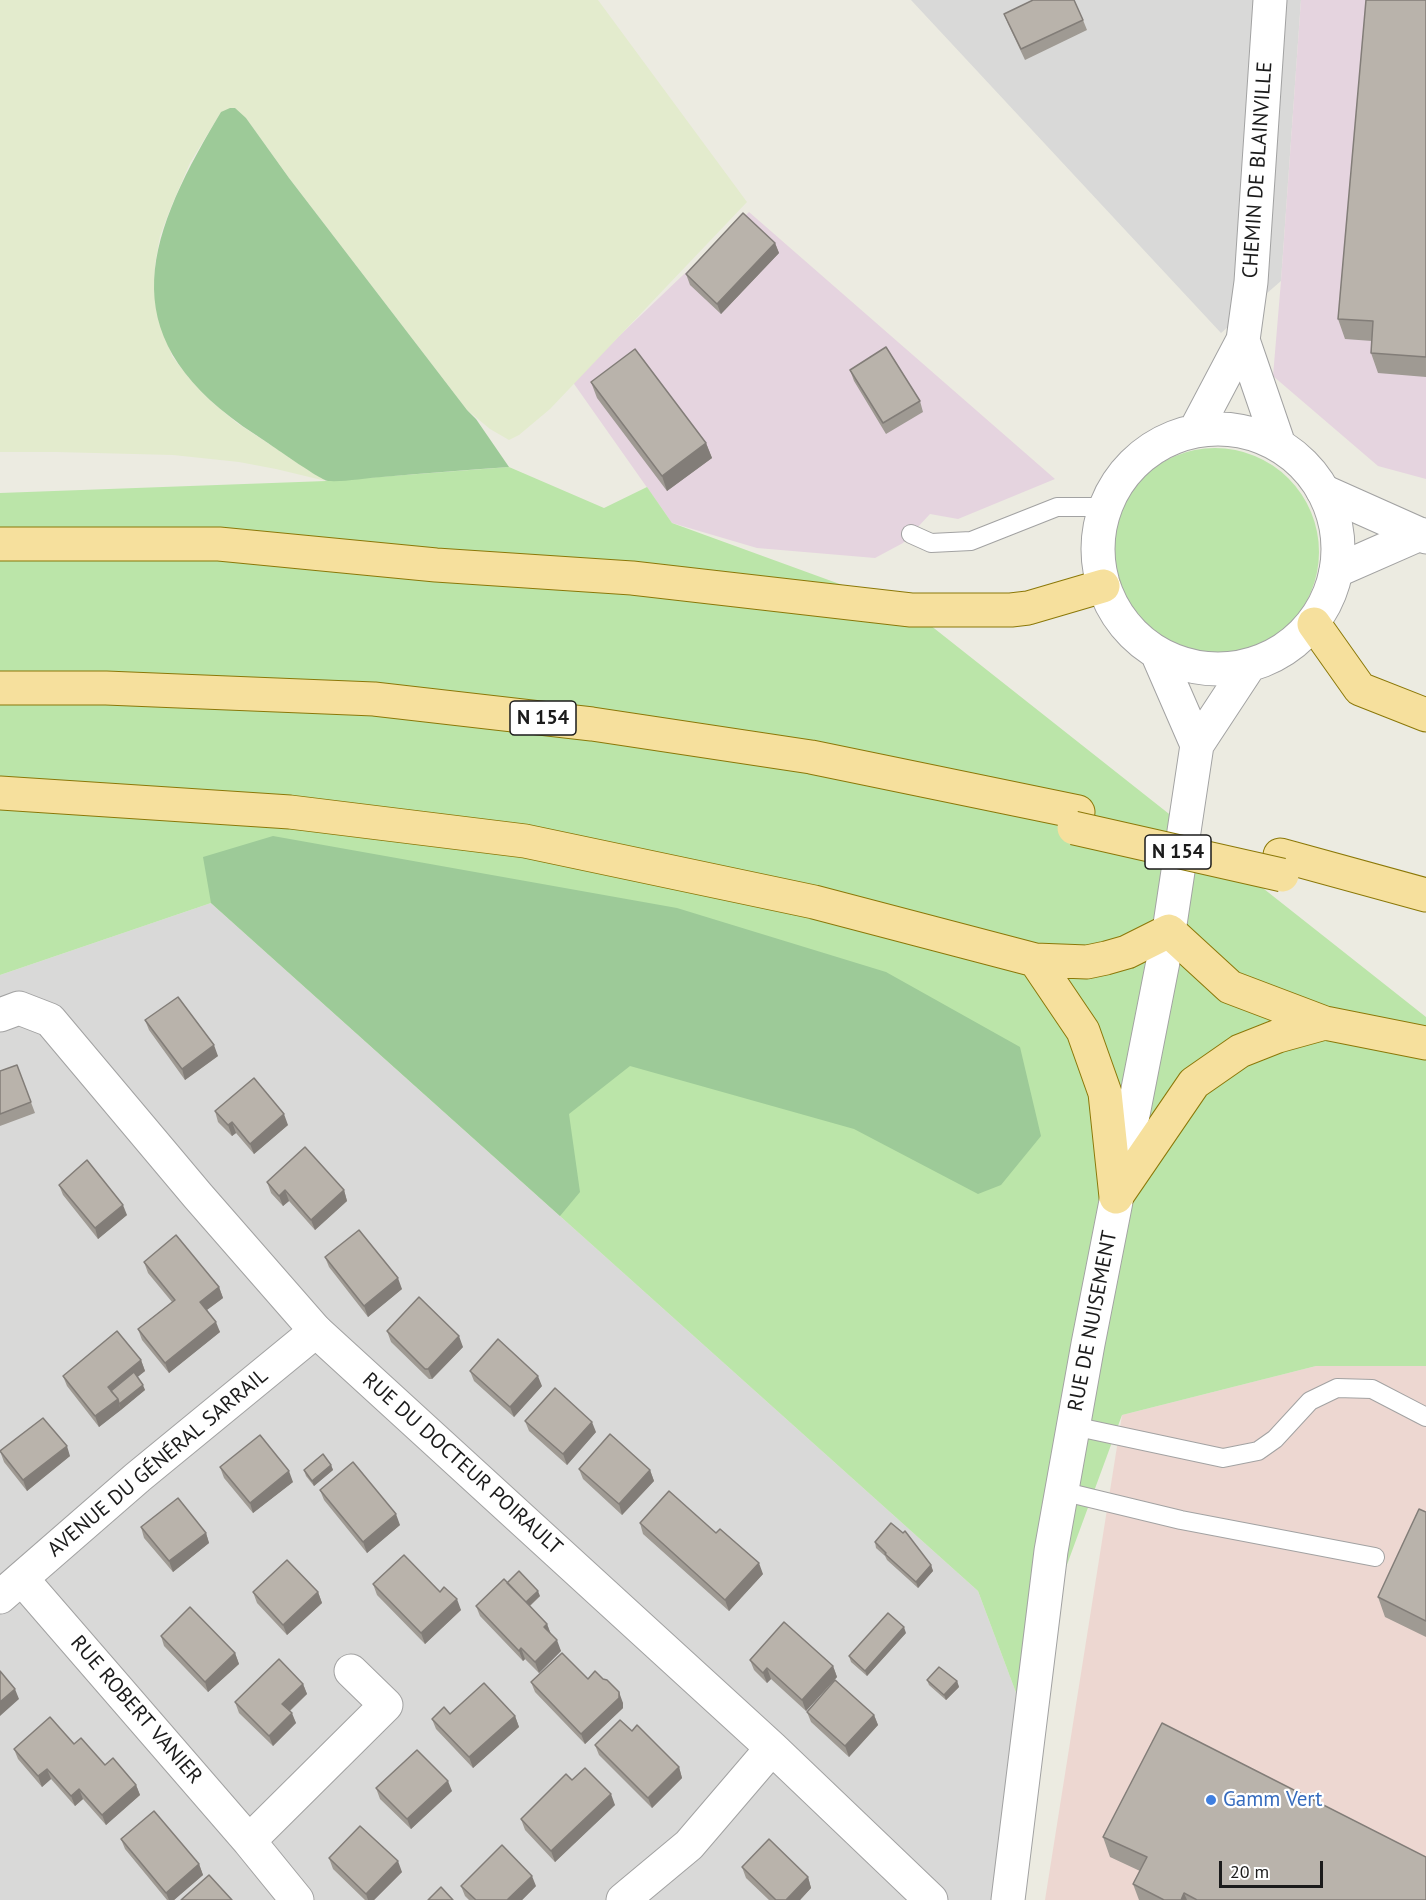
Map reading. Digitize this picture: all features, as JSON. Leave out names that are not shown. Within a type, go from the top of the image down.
[{"type":"main road","points":[[0,544],[219,544],[436,565],[632,578],[911,610],[1028,608],[1103,586]]},
{"type":"main road","points":[[1314,624],[1360,689],[1426,715]]},
{"type":"main road","name":"N 154","points":[[0,688],[106,688],[374,699],[592,724],[811,758],[1076,820],[1426,894]]},
{"type":"main road","name":"N 154","points":[[0,706],[128,707],[341,714],[536,735],[827,777],[1076,820]]},
{"type":"main road","points":[[0,793],[290,812],[525,842],[814,902],[1035,960],[1087,962],[1106,958],[1127,952],[1169,931],[1230,987],[1325,1023],[1426,1043]]},
{"type":"main road","name":"N 154","points":[[1281,865],[1426,916]]},
{"type":"main road","points":[[1035,960],[1083,1030],[1105,1093],[1116,1197]]},
{"type":"main road","points":[[1116,1197],[1194,1083],[1240,1051],[1278,1036],[1325,1023]]},
{"type":"street","name":"CHEMIN DE BLAINVILLE","points":[[1195,431],[1243,340],[1251,282],[1270,0]]},
{"type":"street","name":"CHEMIN DE BLAINVILLE","points":[[1243,340],[1279,445]]},
{"type":"street","points":[[1224,429],[1252,433],[1279,445],[1305,466],[1323,491],[1337,526],[1336,571],[1330,594],[1314,624],[1285,651],[1249,666],[1218,670],[1186,666],[1157,653],[1133,636],[1116,613],[1103,586],[1097,546],[1105,507],[1126,472],[1157,445],[1195,431],[1224,429]]},
{"type":"street","points":[[1323,491],[1423,535]]},
{"type":"street","points":[[1336,571],[1423,535]]},
{"type":"street","points":[[1157,653],[1197,745]]},
{"type":"street","name":"RUE DE NUISEMENT","points":[[1008,1900],[1051,1551],[1116,1197],[1169,931],[1197,745],[1249,666]]},
{"type":"street","name":"RUE DU DOCTEUR POIRAULT","points":[[10,1011],[50,1020],[198,1196],[316,1331],[772,1748],[931,1900]]},
{"type":"street","name":"AVENUE DU GÉNÉRAL SARRAIL","points":[[11,1588],[138,1477],[316,1331]]},
{"type":"street","name":"RUE ROBERT VANIER","points":[[11,1588],[249,1841],[297,1900]]},
{"type":"street","points":[[249,1841],[386,1706],[351,1671]]},
{"type":"street","points":[[623,1900],[689,1845],[772,1748]]},
{"type":"lane","points":[[911,534],[930,543],[971,541],[1058,507],[1105,507]]},
{"type":"lane","points":[[1073,1426],[1223,1458],[1258,1450],[1275,1439],[1310,1401],[1337,1388],[1372,1389],[1426,1417]]},
{"type":"lane","points":[[1061,1491],[1180,1520],[1375,1557]]},
{"type":"shaded area","points":[[911,0],[1301,0],[1281,281],[1221,333]]},
{"type":"shaded area","points":[[1301,0],[1426,0],[1426,479],[1378,466],[1273,376]]},
{"type":"shaded area","points":[[749,212],[1055,479],[958,519],[930,514],[903,543],[875,558],[757,548],[672,523],[572,381]]},
{"type":"shaded area","points":[[211,903],[978,1591],[1018,1698],[998,1900],[0,1900],[0,975]]},
{"type":"shaded area","points":[[1316,1366],[1426,1366],[1426,1900],[1045,1900],[1122,1415]]},
{"type":"green space","points":[[0,0],[598,0],[747,202],[550,409],[519,435],[509,440],[490,429],[467,410],[289,178],[246,118],[221,112],[190,163],[160,236],[155,265],[154,291],[172,356],[211,401],[237,423],[326,481],[239,462],[173,455],[0,452]]},
{"type":"green space","points":[[235,108],[246,118],[289,178],[476,419],[509,467],[328,481],[256,435],[210,400],[178,364],[160,327],[154,289],[158,250],[171,208],[192,164],[221,112]]},
{"type":"green space","points":[[1205,448],[1225,448],[1245,452],[1264,460],[1289,478],[1302,494],[1311,512],[1319,542],[1315,582],[1311,592],[1302,610],[1289,626],[1273,639],[1245,652],[1225,656],[1205,656],[1185,652],[1166,644],[1149,633],[1134,618],[1115,582],[1111,562],[1111,542],[1115,522],[1123,503],[1134,486],[1149,471],[1185,452]]},
{"type":"green space","points":[[509,467],[604,508],[647,487],[672,523],[911,610],[1426,1017],[1426,1366],[1316,1366],[1122,1415],[1018,1698],[978,1591],[211,903],[0,975],[0,493],[326,481]]},
{"type":"green space","points":[[273,836],[677,908],[886,972],[1020,1047],[1041,1136],[1001,1185],[978,1194],[854,1129],[630,1066],[569,1114],[580,1192],[560,1216],[211,903],[203,857]]},
{"type":"building","points":[[1033,0],[1074,0],[1083,20],[1021,49],[1004,14]]},
{"type":"building","points":[[1366,0],[1426,0],[1426,357],[1371,353],[1373,321],[1338,319]]},
{"type":"building","points":[[743,213],[775,243],[717,304],[686,274]]},
{"type":"building","points":[[886,347],[920,401],[883,423],[850,370]]},
{"type":"building","points":[[635,349],[706,443],[662,476],[591,382]]},
{"type":"building","points":[[178,997],[214,1045],[182,1069],[145,1020]]},
{"type":"building","points":[[17,1065],[31,1102],[0,1114],[0,1071]]},
{"type":"building","points":[[254,1078],[284,1114],[250,1144],[232,1122],[228,1125],[215,1111]]},
{"type":"building","points":[[305,1147],[344,1190],[311,1220],[285,1190],[279,1196],[267,1182]]},
{"type":"building","points":[[87,1160],[123,1205],[95,1228],[59,1185]]},
{"type":"building","points":[[359,1230],[398,1278],[364,1306],[325,1257]]},
{"type":"building","points":[[176,1235],[219,1287],[200,1302],[216,1322],[165,1363],[138,1329],[175,1300],[144,1262]]},
{"type":"building","points":[[419,1297],[459,1336],[428,1369],[425,1369],[387,1331]]},
{"type":"building","points":[[117,1331],[141,1360],[108,1387],[118,1399],[95,1416],[63,1376]]},
{"type":"building","points":[[498,1339],[538,1376],[510,1407],[470,1371]]},
{"type":"building","points":[[134,1372],[143,1385],[119,1404],[111,1391]]},
{"type":"building","points":[[555,1388],[592,1422],[563,1454],[525,1421]]},
{"type":"building","points":[[43,1418],[67,1446],[23,1480],[0,1451]]},
{"type":"building","points":[[610,1434],[650,1470],[619,1504],[579,1469]]},
{"type":"building","points":[[260,1435],[289,1471],[250,1503],[220,1467]]},
{"type":"building","points":[[323,1454],[331,1465],[312,1481],[304,1470]]},
{"type":"building","points":[[353,1462],[396,1514],[363,1542],[320,1490]]},
{"type":"building","points":[[669,1491],[716,1533],[720,1529],[759,1563],[725,1600],[640,1523]]},
{"type":"building","points":[[178,1498],[206,1533],[169,1561],[141,1527]]},
{"type":"building","points":[[1419,1509],[1426,1512],[1426,1621],[1378,1597]]},
{"type":"building","points":[[891,1523],[903,1533],[905,1531],[931,1565],[916,1582],[875,1542]]},
{"type":"building","points":[[404,1555],[440,1592],[444,1587],[457,1599],[421,1633],[373,1584]]},
{"type":"building","points":[[287,1560],[318,1592],[283,1625],[253,1592]]},
{"type":"building","points":[[519,1571],[538,1591],[526,1602],[507,1583]]},
{"type":"building","points":[[504,1579],[547,1624],[544,1627],[557,1640],[535,1662],[521,1648],[519,1651],[476,1606]]},
{"type":"building","points":[[190,1607],[235,1653],[205,1682],[161,1636]]},
{"type":"building","points":[[888,1613],[904,1627],[865,1671],[849,1656]]},
{"type":"building","points":[[784,1622],[833,1666],[802,1700],[767,1668],[763,1673],[750,1660]]},
{"type":"building","points":[[562,1653],[588,1679],[595,1671],[619,1692],[619,1698],[581,1734],[531,1682]]},
{"type":"building","points":[[279,1659],[303,1684],[282,1704],[292,1713],[269,1736],[235,1702]]},
{"type":"building","points":[[939,1667],[957,1681],[944,1695],[927,1680]]},
{"type":"building","points":[[0,1671],[15,1689],[0,1702]]},
{"type":"building","points":[[835,1680],[874,1715],[845,1746],[807,1712]]},
{"type":"building","points":[[484,1683],[515,1716],[469,1757],[432,1719],[444,1707],[450,1714]]},
{"type":"building","points":[[50,1717],[74,1744],[81,1738],[105,1765],[113,1758],[136,1785],[102,1815],[79,1789],[71,1796],[47,1769],[38,1776],[14,1749]]},
{"type":"building","points":[[620,1720],[632,1731],[637,1725],[679,1767],[648,1798],[595,1745]]},
{"type":"building","name":"Gamm Vert","points":[[1162,1723],[1426,1857],[1426,1900],[1197,1900],[1184,1893],[1181,1900],[1164,1900],[1133,1884],[1147,1857],[1103,1837]]},
{"type":"building","points":[[417,1750],[448,1781],[407,1819],[376,1788]]},
{"type":"building","points":[[585,1768],[611,1794],[551,1851],[521,1819],[566,1774],[572,1780]]},
{"type":"building","points":[[154,1811],[199,1864],[166,1893],[121,1839]]},
{"type":"building","points":[[360,1826],[398,1861],[366,1894],[329,1858]]},
{"type":"building","points":[[769,1839],[808,1877],[786,1900],[776,1900],[742,1867]]},
{"type":"building","points":[[502,1845],[532,1876],[507,1900],[476,1900],[461,1886]]},
{"type":"building","points":[[209,1875],[232,1900],[181,1900]]},
{"type":"building","points":[[441,1887],[453,1900],[428,1900]]},
{"type":"place","name":"Gamm Vert","points":[[1211,1800]]}]
